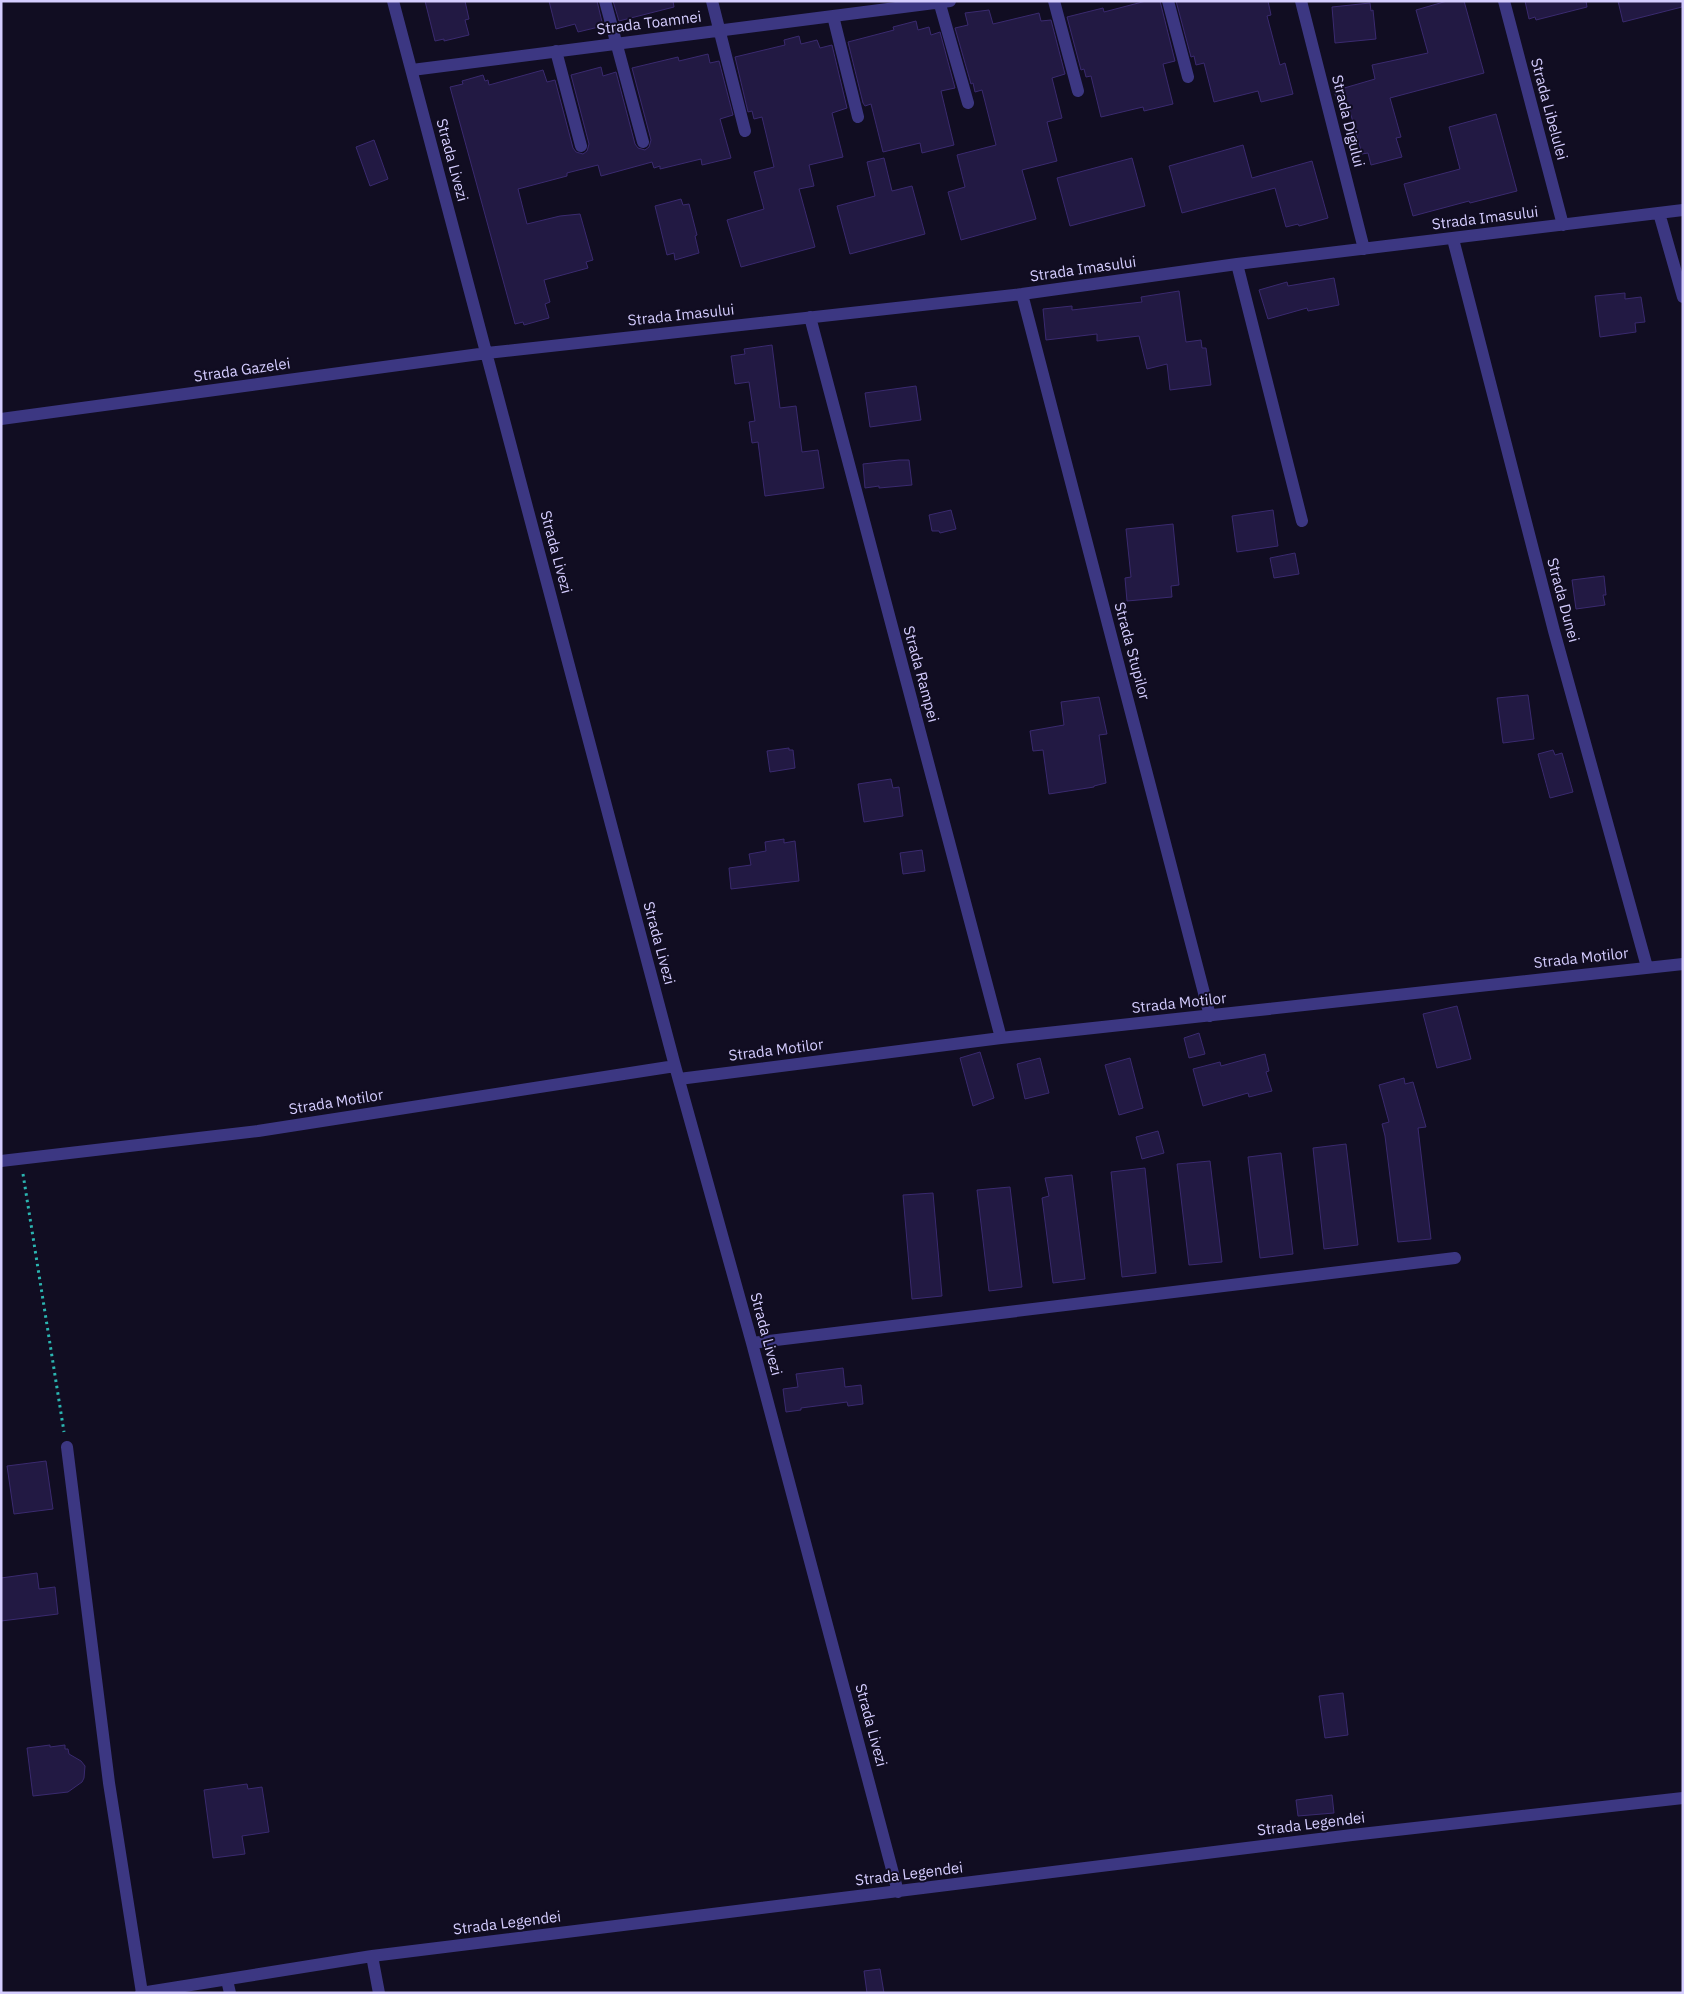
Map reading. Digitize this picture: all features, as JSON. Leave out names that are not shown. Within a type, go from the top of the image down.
[{"type":"street","name":"Strada Livezi","points":[[394,1],[677,1073],[752,1343],[898,1892]]},
{"type":"street","points":[[604,1],[643,142]]},
{"type":"street","points":[[712,1],[745,131]]},
{"type":"street","points":[[1054,1],[1078,91]]},
{"type":"street","points":[[1168,1],[1188,77]]},
{"type":"street","name":"Strada Digului","points":[[1301,1],[1364,249]]},
{"type":"street","name":"Strada Libelulei","points":[[1504,1],[1563,225]]},
{"type":"street","name":"Strada Toamnei","points":[[412,70],[943,2]]},
{"type":"street","points":[[943,2],[968,103]]},
{"type":"street","points":[[833,16],[858,118]]},
{"type":"street","points":[[556,51],[582,146]]},
{"type":"street","name":"Strada Imasului","points":[[487,354],[1022,294],[1237,264],[1683,210]]},
{"type":"street","points":[[1659,213],[1683,297]]},
{"type":"street","name":"Strada Dunei","points":[[1453,238],[1554,631],[1647,967]]},
{"type":"street","points":[[1237,264],[1302,521]]},
{"type":"street","name":"Strada Stupilor","points":[[1022,294],[1210,1016]]},
{"type":"street","name":"Strada Rampei","points":[[810,317],[1001,1038]]},
{"type":"street","name":"Strada Gazelei","points":[[1,419],[487,354]]},
{"type":"street","name":"Strada Motilor","points":[[1,1161],[258,1130],[677,1073],[1683,964]]},
{"type":"street","points":[[752,1343],[1455,1258]]},
{"type":"street","points":[[67,1447],[109,1783],[141,1993]]},
{"type":"street","name":"Strada Legendei","points":[[141,1993],[229,1986],[372,1956],[1352,1835],[1683,1798]]},
{"type":"street","points":[[372,1956],[379,1993]]},
{"type":"path","points":[[21,1159],[67,1447]]},
{"type":"building","points":[[425,1],[465,1],[469,19],[465,20],[469,35],[444,41],[444,39],[435,41]]},
{"type":"building","points":[[549,1],[597,1],[603,26],[578,32],[575,24],[556,29]]},
{"type":"building","points":[[613,1],[673,1],[674,7],[619,21]]},
{"type":"building","points":[[1146,1],[1160,1],[1175,61],[1163,64],[1173,104],[1144,111],[1143,107],[1101,117],[1091,76],[1086,77],[1084,69],[1081,70],[1067,17],[1103,8],[1104,12]]},
{"type":"building","points":[[1176,1],[1268,1],[1271,15],[1267,16],[1280,65],[1285,63],[1293,94],[1261,102],[1258,91],[1214,102],[1204,63],[1196,65],[1194,56],[1191,57]]},
{"type":"building","points":[[1447,1],[1464,1],[1484,73],[1390,98],[1401,137],[1396,138],[1402,157],[1371,165],[1368,153],[1362,154],[1349,108],[1340,110],[1334,91],[1375,79],[1372,65],[1428,53],[1416,10]]},
{"type":"building","points":[[1525,1],[1586,1],[1587,7],[1536,20],[1535,17],[1529,19]]},
{"type":"building","points":[[1618,1],[1682,1],[1682,7],[1623,22]]},
{"type":"building","points":[[1370,3],[1371,11],[1373,10],[1376,39],[1335,43],[1332,7]]},
{"type":"building","points":[[989,10],[993,24],[1039,13],[1041,21],[1051,20],[1065,74],[1052,78],[1062,118],[1047,122],[1057,161],[1022,170],[1036,219],[961,240],[948,192],[965,187],[957,155],[996,145],[982,90],[975,92],[973,83],[971,84],[955,28],[968,25],[965,13]]},
{"type":"building","points":[[916,21],[918,30],[929,27],[931,35],[940,32],[955,88],[941,91],[954,145],[922,153],[920,143],[883,152],[871,104],[865,106],[863,103],[848,42],[894,30],[893,27]]},
{"type":"building","points":[[799,36],[801,44],[817,40],[820,48],[832,45],[847,108],[832,113],[843,157],[809,165],[814,186],[799,189],[815,247],[741,267],[727,220],[764,209],[754,172],[774,167],[762,117],[754,119],[752,111],[748,112],[735,57],[785,45],[784,40]]},
{"type":"building","points":[[708,54],[710,63],[719,61],[733,115],[720,119],[731,158],[702,165],[701,159],[660,169],[660,166],[654,168],[652,162],[601,176],[598,165],[567,173],[567,176],[518,189],[527,224],[560,216],[580,214],[593,260],[586,262],[588,268],[544,280],[550,302],[545,304],[549,318],[524,325],[523,322],[515,324],[450,87],[463,84],[462,81],[483,75],[485,81],[488,80],[489,85],[543,70],[547,82],[555,80],[573,148],[576,152],[583,154],[587,151],[589,144],[571,75],[601,67],[603,76],[616,72],[635,144],[638,148],[645,150],[649,147],[651,140],[632,68],[678,57],[679,61]]},
{"type":"building","points":[[1496,114],[1517,191],[1413,216],[1404,184],[1460,169],[1449,127]]},
{"type":"building","points":[[374,140],[388,179],[370,186],[356,147]]},
{"type":"building","points":[[1243,145],[1252,178],[1312,161],[1328,218],[1299,226],[1298,224],[1286,227],[1275,188],[1182,213],[1169,166]]},
{"type":"building","points":[[884,158],[892,191],[912,186],[925,234],[850,254],[837,206],[875,196],[867,162]]},
{"type":"building","points":[[1132,158],[1145,206],[1070,226],[1057,178]]},
{"type":"building","points":[[681,199],[683,205],[689,204],[697,235],[695,236],[699,253],[675,260],[674,253],[667,255],[655,206]]},
{"type":"building","points":[[1334,278],[1339,305],[1308,311],[1307,308],[1268,319],[1259,290],[1287,282],[1288,286]]},
{"type":"building","points":[[1179,291],[1186,342],[1201,340],[1202,348],[1206,348],[1211,385],[1170,390],[1167,364],[1147,369],[1139,336],[1097,341],[1097,334],[1046,340],[1043,309],[1072,306],[1072,310],[1142,302],[1141,297]]},
{"type":"building","points":[[1625,293],[1625,299],[1641,297],[1645,322],[1635,323],[1636,332],[1600,337],[1595,296]]},
{"type":"building","points":[[772,345],[780,408],[796,406],[802,452],[818,450],[824,488],[765,496],[758,442],[752,443],[749,422],[755,421],[749,382],[735,384],[731,356],[745,354],[744,349]]},
{"type":"building","points":[[916,386],[921,420],[870,427],[865,393]]},
{"type":"building","points":[[909,460],[912,485],[865,488],[863,464]]},
{"type":"building","points":[[951,510],[956,529],[940,533],[939,531],[932,531],[929,515]]},
{"type":"building","points":[[1273,510],[1278,546],[1237,552],[1232,516]]},
{"type":"building","points":[[1173,524],[1179,585],[1171,586],[1172,597],[1127,601],[1125,578],[1131,577],[1126,529]]},
{"type":"building","points":[[1295,553],[1299,574],[1274,578],[1270,558]]},
{"type":"building","points":[[1604,576],[1606,595],[1603,595],[1605,605],[1576,609],[1572,580]]},
{"type":"building","points":[[1528,695],[1534,739],[1503,743],[1497,698]]},
{"type":"building","points":[[1099,697],[1107,734],[1099,735],[1106,783],[1094,787],[1049,794],[1043,750],[1033,751],[1030,731],[1064,725],[1061,702]]},
{"type":"building","points":[[789,748],[789,750],[793,750],[795,768],[770,772],[767,751]]},
{"type":"building","points":[[1553,750],[1555,755],[1562,753],[1573,792],[1550,798],[1538,754]]},
{"type":"building","points":[[891,779],[893,788],[899,787],[903,816],[864,822],[858,784]]},
{"type":"building","points":[[784,839],[784,843],[795,841],[799,881],[731,889],[729,868],[751,865],[749,854],[766,851],[765,842]]},
{"type":"building","points":[[922,850],[925,871],[903,874],[900,853]]},
{"type":"building","points":[[1457,1006],[1471,1059],[1437,1068],[1423,1014]]},
{"type":"building","points":[[1199,1033],[1205,1054],[1189,1058],[1184,1038]]},
{"type":"building","points":[[980,1052],[994,1098],[973,1106],[960,1058]]},
{"type":"building","points":[[1265,1054],[1269,1071],[1266,1072],[1272,1091],[1249,1097],[1248,1093],[1203,1106],[1193,1069],[1220,1062],[1221,1066]]},
{"type":"building","points":[[1040,1058],[1049,1093],[1025,1099],[1017,1064]]},
{"type":"building","points":[[1130,1058],[1143,1108],[1119,1115],[1105,1065]]},
{"type":"building","points":[[1404,1078],[1405,1084],[1413,1082],[1426,1127],[1418,1128],[1431,1239],[1398,1242],[1382,1124],[1389,1122],[1379,1085]]},
{"type":"building","points":[[1158,1131],[1164,1153],[1142,1159],[1136,1137]]},
{"type":"building","points":[[1346,1144],[1358,1245],[1324,1249],[1313,1148]]},
{"type":"building","points":[[1281,1153],[1293,1254],[1260,1258],[1248,1157]]},
{"type":"building","points":[[1210,1161],[1222,1262],[1189,1265],[1177,1164]]},
{"type":"building","points":[[1145,1168],[1156,1273],[1122,1277],[1111,1172]]},
{"type":"building","points":[[1072,1175],[1085,1279],[1053,1283],[1042,1198],[1049,1196],[1045,1178]]},
{"type":"building","points":[[1010,1187],[1022,1287],[989,1291],[977,1190]]},
{"type":"building","points":[[933,1193],[942,1296],[912,1299],[903,1195]]},
{"type":"building","points":[[843,1368],[845,1387],[861,1385],[863,1404],[848,1406],[847,1402],[801,1408],[801,1410],[786,1412],[783,1389],[798,1387],[796,1374]]},
{"type":"building","points":[[46,1461],[53,1509],[14,1514],[7,1466]]},
{"type":"building","points":[[37,1573],[39,1589],[55,1587],[58,1614],[1,1621],[1,1578]]},
{"type":"building","points":[[1343,1693],[1348,1735],[1325,1738],[1319,1696]]},
{"type":"building","points":[[50,1745],[50,1747],[65,1745],[65,1749],[68,1749],[69,1754],[81,1761],[85,1766],[84,1778],[82,1782],[68,1792],[33,1796],[27,1748]]},
{"type":"building","points":[[247,1784],[248,1789],[262,1787],[269,1832],[242,1836],[245,1854],[213,1858],[204,1790]]},
{"type":"building","points":[[1332,1795],[1334,1813],[1298,1816],[1296,1800]]},
{"type":"building","points":[[880,1969],[884,1993],[867,1993],[864,1971]]}]
